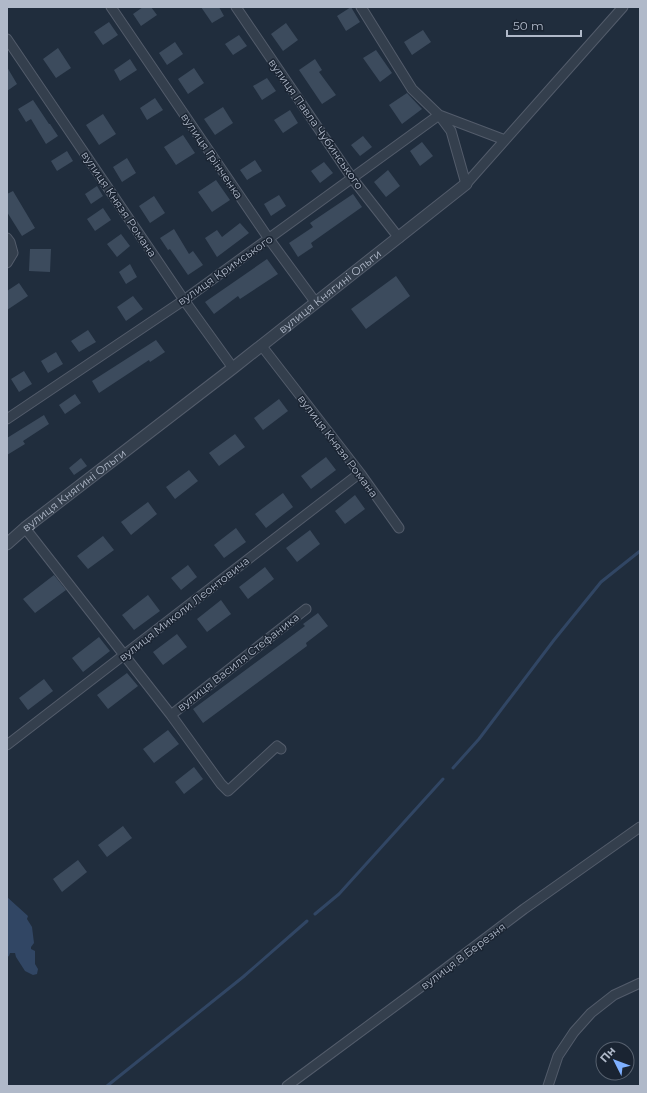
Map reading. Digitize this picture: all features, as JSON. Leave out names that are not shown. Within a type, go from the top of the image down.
[{"type":"street","name":"вулиця Грінченка","points":[[111,7],[269,239],[316,302]]},
{"type":"street","name":"вулиця Павла Чубинського","points":[[236,7],[352,178],[399,238]]},
{"type":"street","points":[[361,7],[412,89],[439,115],[451,131],[466,184]]},
{"type":"street","name":"вулиця Княгині Ольги","points":[[7,544],[25,528],[233,368],[466,184],[623,7]]},
{"type":"street","name":"вулиця Князя Романа","points":[[7,39],[184,300],[233,368]]},
{"type":"street","name":"вулиця Кримського","points":[[7,419],[184,300],[439,115]]},
{"type":"street","points":[[439,115],[505,140]]},
{"type":"street","points":[[7,238],[10,242],[13,253],[7,263]]},
{"type":"street","name":"вулиця Князя Романа","points":[[261,345],[360,473],[398,528]]},
{"type":"street","name":"вулиця Миколи Леонтовича","points":[[7,745],[360,473]]},
{"type":"street","points":[[25,528],[171,714],[221,784],[228,791],[277,746],[281,749]]},
{"type":"street","name":"вулиця Василя Стефаника","points":[[171,714],[306,609]]},
{"type":"street","name":"вулиця 8 Березня","points":[[287,1086],[524,909],[640,827]]},
{"type":"street","points":[[548,1086],[558,1056],[574,1032],[591,1013],[614,995],[640,983]]},
{"type":"water","points":[[7,897],[28,916],[27,919],[32,927],[34,943],[31,949],[35,951],[35,964],[38,969],[37,974],[33,975],[25,971],[15,953],[10,953],[7,957]]},
{"type":"building","points":[[143,7],[151,7],[157,15],[141,26],[133,14]]},
{"type":"building","points":[[201,7],[219,7],[224,16],[212,23]]},
{"type":"building","points":[[351,7],[360,22],[346,31],[337,16]]},
{"type":"building","points":[[109,22],[118,35],[103,45],[94,32]]},
{"type":"building","points":[[286,23],[298,40],[283,51],[271,34]]},
{"type":"building","points":[[423,30],[431,42],[412,55],[404,42]]},
{"type":"building","points":[[239,35],[247,46],[233,55],[225,44]]},
{"type":"building","points":[[175,42],[183,54],[167,65],[159,53]]},
{"type":"building","points":[[58,48],[71,68],[56,78],[43,59]]},
{"type":"building","points":[[376,50],[392,73],[380,82],[363,58]]},
{"type":"building","points":[[130,59],[137,70],[120,81],[114,70]]},
{"type":"building","points":[[315,59],[322,70],[319,72],[336,95],[322,104],[299,70]]},
{"type":"building","points":[[7,67],[17,84],[7,91]]},
{"type":"building","points":[[194,68],[204,83],[188,94],[178,79]]},
{"type":"building","points":[[267,78],[276,91],[262,100],[253,86]]},
{"type":"building","points":[[407,93],[422,109],[402,124],[389,105]]},
{"type":"building","points":[[155,98],[163,110],[147,120],[140,108]]},
{"type":"building","points":[[33,100],[58,136],[46,144],[31,119],[26,122],[18,109]]},
{"type":"building","points":[[223,107],[233,123],[215,135],[204,119]]},
{"type":"building","points":[[290,110],[298,123],[283,133],[274,120]]},
{"type":"building","points":[[103,114],[116,134],[99,145],[86,125]]},
{"type":"building","points":[[183,135],[195,153],[176,165],[164,147]]},
{"type":"building","points":[[363,136],[372,147],[360,156],[351,145]]},
{"type":"building","points":[[422,142],[433,156],[420,166],[410,151]]},
{"type":"building","points":[[67,151],[73,161],[57,171],[51,161]]},
{"type":"building","points":[[127,158],[136,173],[122,182],[113,167]]},
{"type":"building","points":[[255,160],[262,171],[247,180],[240,170]]},
{"type":"building","points":[[324,162],[333,173],[320,183],[311,171]]},
{"type":"building","points":[[388,170],[400,186],[386,197],[374,182]]},
{"type":"building","points":[[216,180],[230,200],[212,212],[198,192]]},
{"type":"building","points":[[97,186],[103,196],[91,204],[85,194]]},
{"type":"building","points":[[13,191],[35,228],[22,236],[7,212],[7,194]]},
{"type":"building","points":[[353,194],[362,207],[311,243],[313,247],[298,257],[289,243],[313,227],[310,223]]},
{"type":"building","points":[[279,195],[286,206],[271,216],[264,204]]},
{"type":"building","points":[[154,196],[165,213],[150,223],[139,206]]},
{"type":"building","points":[[103,208],[111,220],[95,231],[87,219]]},
{"type":"building","points":[[240,223],[249,233],[217,257],[205,238],[217,230],[222,237]]},
{"type":"building","points":[[174,229],[189,254],[193,251],[203,265],[188,275],[170,249],[168,250],[160,238]]},
{"type":"building","points":[[121,234],[130,246],[117,257],[107,244]]},
{"type":"building","points":[[30,249],[51,249],[50,272],[29,271]]},
{"type":"building","points":[[267,259],[278,274],[240,299],[238,296],[214,314],[205,302]]},
{"type":"building","points":[[130,264],[137,277],[126,284],[119,272]]},
{"type":"building","points":[[396,276],[410,296],[366,329],[351,309]]},
{"type":"building","points":[[19,283],[28,296],[7,310],[7,291]]},
{"type":"building","points":[[133,296],[143,309],[126,321],[117,307]]},
{"type":"building","points":[[88,330],[96,342],[79,352],[71,341]]},
{"type":"building","points":[[156,340],[165,352],[150,362],[149,360],[99,393],[92,381]]},
{"type":"building","points":[[56,352],[63,364],[48,373],[41,361]]},
{"type":"building","points":[[24,371],[32,384],[19,392],[11,379]]},
{"type":"building","points":[[75,394],[81,403],[65,414],[59,405]]},
{"type":"building","points":[[279,399],[288,411],[263,430],[254,418]]},
{"type":"building","points":[[44,415],[49,424],[23,441],[25,444],[7,455],[7,438]]},
{"type":"building","points":[[235,434],[245,447],[219,466],[209,453]]},
{"type":"building","points":[[326,457],[336,470],[311,489],[301,476]]},
{"type":"building","points":[[81,458],[87,466],[74,475],[69,468]]},
{"type":"building","points":[[189,470],[198,481],[175,499],[166,487]]},
{"type":"building","points":[[283,493],[293,507],[266,528],[255,514]]},
{"type":"building","points":[[355,495],[365,509],[345,524],[335,511]]},
{"type":"building","points":[[148,502],[157,514],[131,535],[121,522]]},
{"type":"building","points":[[236,528],[246,542],[224,558],[214,545]]},
{"type":"building","points":[[310,530],[320,544],[297,562],[286,548]]},
{"type":"building","points":[[103,536],[114,550],[88,569],[77,556]]},
{"type":"building","points":[[188,565],[197,577],[181,590],[171,578]]},
{"type":"building","points":[[265,567],[274,579],[248,599],[239,587]]},
{"type":"building","points":[[54,575],[66,590],[35,613],[23,599]]},
{"type":"building","points":[[148,595],[160,611],[134,630],[122,615]]},
{"type":"building","points":[[221,600],[231,614],[207,632],[197,619]]},
{"type":"building","points":[[318,613],[328,626],[306,643],[307,646],[203,723],[193,709],[305,626],[303,624]]},
{"type":"building","points":[[177,634],[187,647],[163,665],[153,652]]},
{"type":"building","points":[[99,637],[110,651],[83,672],[72,658]]},
{"type":"building","points":[[127,673],[138,686],[108,709],[97,695]]},
{"type":"building","points":[[44,679],[53,691],[28,710],[19,698]]},
{"type":"building","points":[[168,730],[179,744],[154,763],[143,749]]},
{"type":"building","points":[[194,767],[203,779],[184,794],[175,782]]},
{"type":"building","points":[[123,826],[132,838],[107,857],[98,845]]},
{"type":"building","points":[[78,860],[87,872],[62,892],[53,879]]},
{"type":"waterway","points":[[453,768],[479,739],[554,640],[601,582],[640,551]]},
{"type":"waterway","points":[[315,914],[339,894],[443,779]]},
{"type":"waterway","points":[[107,1086],[243,977],[307,921]]}]
